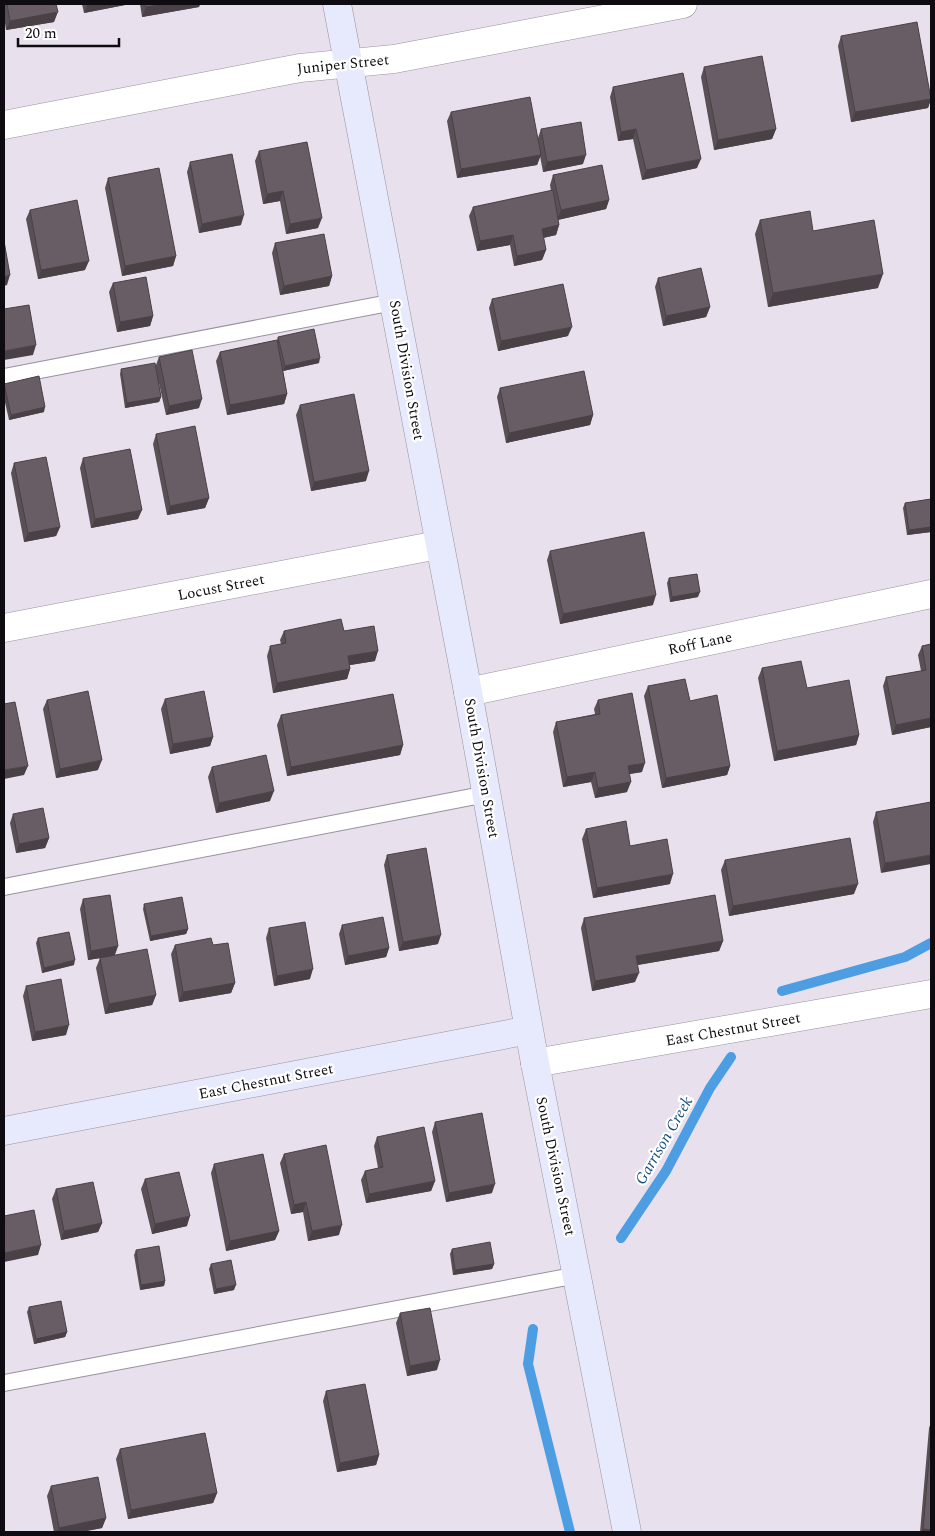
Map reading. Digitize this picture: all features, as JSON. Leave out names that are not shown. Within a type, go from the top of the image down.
[{"type":"street","name":"South Division Street","points":[[337,4],[438,545],[468,692],[535,1063],[627,1532]]},
{"type":"street","name":"Juniper Street","points":[[4,125],[300,68],[394,59],[683,4]]},
{"type":"street","name":"Locust Street","points":[[4,628],[438,545]]},
{"type":"street","name":"Roff Lane","points":[[468,692],[931,594]]},
{"type":"street","name":"East Chestnut Street","points":[[535,1063],[931,994]]},
{"type":"street","name":"East Chestnut Street","points":[[4,1131],[529,1030]]},
{"type":"lane","points":[[4,377],[394,302]]},
{"type":"lane","points":[[4,888],[487,794]]},
{"type":"lane","points":[[4,1383],[578,1275]]},
{"type":"building","points":[[7,4],[56,4],[58,12],[10,21]]},
{"type":"building","points":[[145,4],[166,4],[146,7]]},
{"type":"building","points":[[917,22],[931,99],[855,112],[841,36]]},
{"type":"building","points":[[762,56],[776,129],[718,140],[704,67]]},
{"type":"building","points":[[683,73],[701,159],[646,170],[636,129],[621,132],[613,87]]},
{"type":"building","points":[[530,97],[541,155],[461,169],[451,112]]},
{"type":"building","points":[[581,122],[586,155],[547,162],[541,129]]},
{"type":"building","points":[[307,142],[322,218],[290,224],[283,191],[267,194],[259,151]]},
{"type":"building","points":[[232,154],[244,215],[202,224],[190,162]]},
{"type":"building","points":[[602,165],[609,200],[561,210],[553,175]]},
{"type":"building","points":[[159,168],[176,256],[125,266],[108,178]]},
{"type":"building","points":[[553,190],[559,225],[542,229],[546,250],[517,256],[513,235],[480,241],[473,207]]},
{"type":"building","points":[[77,200],[89,261],[41,270],[30,210]]},
{"type":"building","points":[[810,211],[813,231],[874,220],[883,274],[773,293],[760,220]]},
{"type":"building","points":[[324,234],[332,276],[284,286],[275,243]]},
{"type":"building","points":[[4,241],[10,275],[4,277]]},
{"type":"building","points":[[701,268],[710,307],[666,316],[658,278]]},
{"type":"building","points":[[146,277],[153,316],[120,322],[113,283]]},
{"type":"building","points":[[563,284],[572,327],[501,341],[492,299]]},
{"type":"building","points":[[29,305],[36,345],[4,351],[4,309]]},
{"type":"building","points":[[314,329],[320,358],[285,366],[278,337]]},
{"type":"building","points":[[277,340],[287,394],[230,405],[220,352]]},
{"type":"building","points":[[192,350],[202,399],[169,406],[159,357]]},
{"type":"building","points":[[155,363],[161,397],[127,403],[121,369]]},
{"type":"building","points":[[584,371],[593,415],[509,433],[500,388]]},
{"type":"building","points":[[39,376],[45,407],[11,415],[4,384]]},
{"type":"building","points":[[354,394],[369,471],[314,482],[300,405]]},
{"type":"building","points":[[195,426],[209,498],[170,506],[156,434]]},
{"type":"building","points":[[130,449],[142,510],[95,519],[83,458]]},
{"type":"building","points":[[46,457],[60,527],[28,533],[14,463]]},
{"type":"building","points":[[931,499],[931,527],[909,530],[905,503]]},
{"type":"building","points":[[644,532],[656,595],[563,614],[550,551]]},
{"type":"building","points":[[697,574],[700,592],[672,597],[669,578]]},
{"type":"building","points":[[341,619],[344,631],[374,626],[378,651],[348,656],[350,669],[277,683],[270,646],[286,643],[284,631]]},
{"type":"building","points":[[931,644],[931,718],[896,725],[886,677],[926,670],[922,646]]},
{"type":"building","points":[[801,661],[807,688],[849,680],[859,735],[777,751],[762,668]]},
{"type":"building","points":[[685,679],[690,701],[717,695],[730,766],[666,778],[648,686]]},
{"type":"building","points":[[88,691],[102,760],[60,769],[47,700]]},
{"type":"building","points":[[204,691],[213,737],[173,744],[165,699]]},
{"type":"building","points":[[632,693],[645,763],[628,766],[631,782],[598,788],[595,772],[567,777],[556,722],[600,714],[598,700]]},
{"type":"building","points":[[393,694],[403,745],[291,767],[281,715]]},
{"type":"building","points":[[15,702],[28,766],[4,770],[4,704]]},
{"type":"building","points":[[266,755],[274,791],[219,803],[212,767]]},
{"type":"building","points":[[931,802],[931,855],[885,863],[876,812]]},
{"type":"building","points":[[43,808],[49,838],[19,844],[13,814]]},
{"type":"building","points":[[626,821],[630,846],[667,839],[673,874],[597,888],[586,829]]},
{"type":"building","points":[[850,838],[858,884],[733,906],[725,860]]},
{"type":"building","points":[[426,848],[441,935],[403,942],[387,855]]},
{"type":"building","points":[[110,895],[118,946],[91,951],[83,899]]},
{"type":"building","points":[[715,895],[723,941],[636,956],[639,973],[595,981],[584,918]]},
{"type":"building","points":[[182,897],[188,929],[151,936],[144,904]]},
{"type":"building","points":[[383,917],[389,948],[348,956],[342,925]]},
{"type":"building","points":[[305,922],[313,969],[277,976],[269,928]]},
{"type":"building","points":[[69,932],[75,960],[44,968],[38,938]]},
{"type":"building","points":[[211,938],[213,945],[228,943],[235,983],[183,992],[175,945]]},
{"type":"building","points":[[147,949],[156,995],[109,1004],[100,958]]},
{"type":"building","points":[[61,979],[69,1025],[35,1032],[26,986]]},
{"type":"building","points":[[482,1113],[495,1184],[449,1193],[435,1122]]},
{"type":"building","points":[[424,1127],[435,1181],[369,1194],[365,1171],[383,1167],[377,1137]]},
{"type":"building","points":[[326,1145],[342,1225],[312,1231],[306,1202],[294,1205],[284,1154]]},
{"type":"building","points":[[263,1154],[279,1231],[230,1241],[214,1164]]},
{"type":"building","points":[[179,1172],[190,1216],[155,1224],[145,1179]]},
{"type":"building","points":[[93,1182],[102,1223],[64,1231],[56,1189]]},
{"type":"building","points":[[34,1210],[41,1245],[4,1253],[4,1216]]},
{"type":"building","points":[[490,1242],[494,1264],[455,1270],[452,1249]]},
{"type":"building","points":[[159,1246],[165,1281],[141,1285],[136,1250]]},
{"type":"building","points":[[231,1260],[236,1285],[216,1289],[211,1264]]},
{"type":"building","points":[[61,1301],[67,1332],[36,1339],[29,1307]]},
{"type":"building","points":[[430,1308],[440,1360],[410,1366],[400,1313]]},
{"type":"building","points":[[365,1384],[379,1455],[340,1463],[326,1391]]},
{"type":"building","points":[[205,1433],[217,1493],[131,1510],[120,1449]]},
{"type":"building","points":[[931,1436],[931,1530],[923,1529]]},
{"type":"building","points":[[98,1477],[106,1518],[59,1528],[51,1486]]},
{"type":"waterway","name":"Garrison Creek","points":[[782,991],[905,957],[931,943]]},
{"type":"waterway","name":"Garrison Creek","points":[[621,1238],[666,1171],[710,1088],[731,1057]]},
{"type":"waterway","name":"Garrison Creek","points":[[533,1329],[528,1364],[570,1532]]}]
